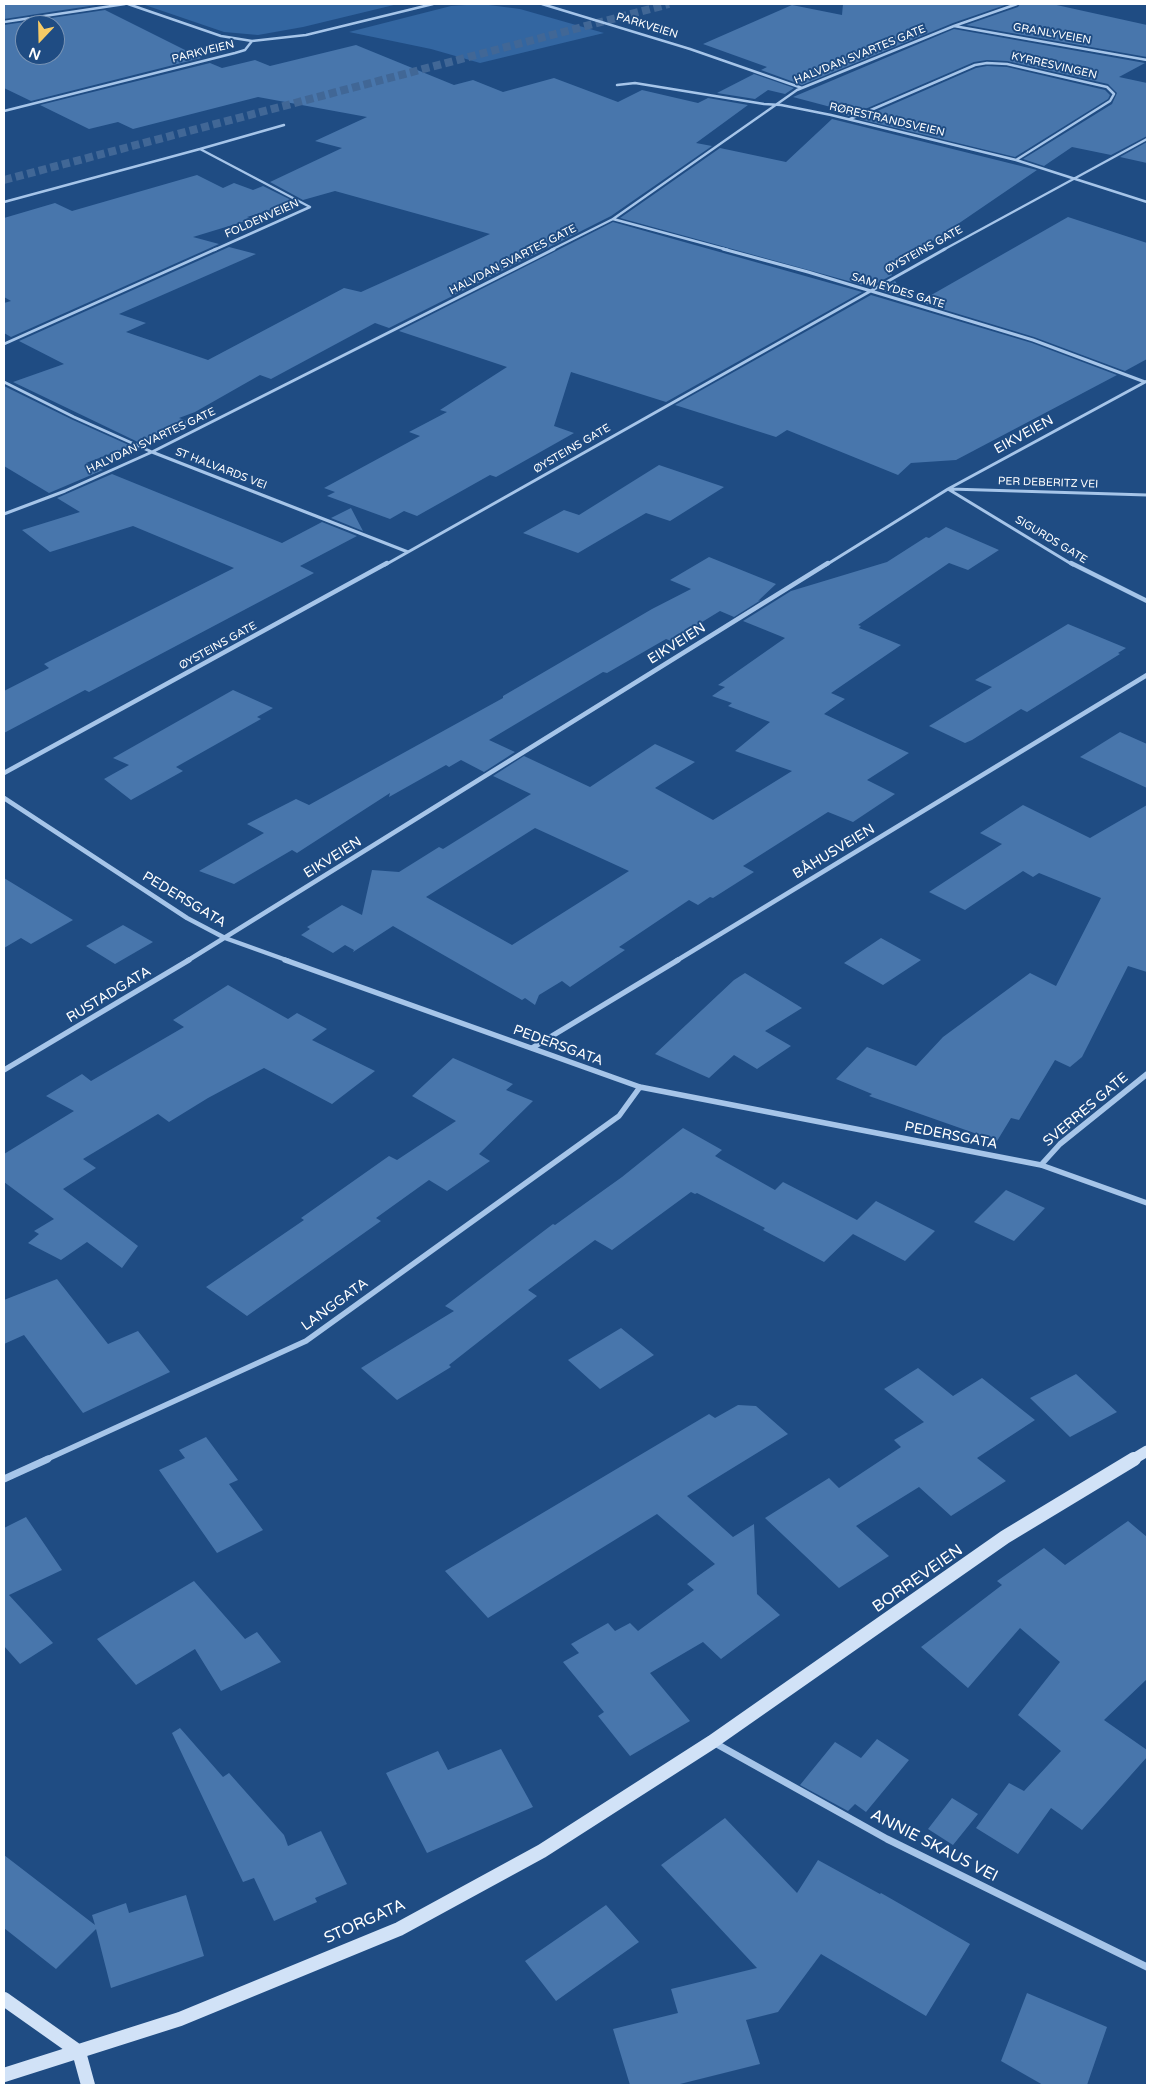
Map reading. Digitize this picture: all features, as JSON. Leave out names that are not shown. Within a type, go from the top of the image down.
[{"type":"main road","name":"BORREVEIEN","points":[[712,1742],[1005,1536],[1147,1451]]},
{"type":"main road","name":"STORGATA","points":[[4,2075],[180,2018],[399,1928],[542,1852],[712,1742]]},
{"type":"main road","points":[[4,1999],[79,2052],[88,2085]]},
{"type":"street","points":[[4,22],[126,4],[221,36],[252,41]]},
{"type":"street","name":"PARKVEIEN","points":[[4,110],[235,53],[244,50],[252,41],[306,35],[433,4]]},
{"type":"street","name":"PARKVEIEN","points":[[542,4],[690,49],[802,88]]},
{"type":"street","name":"HALVDAN SVARTES GATE","points":[[4,514],[65,491],[152,452],[613,219],[773,104],[802,88],[954,26],[1017,4]]},
{"type":"street","name":"GRANLYVEIEN","points":[[954,26],[1147,60]]},
{"type":"street","name":"KYRRESVINGEN","points":[[850,119],[975,65],[986,63],[1007,64],[1107,87],[1114,94],[1110,101],[1016,160]]},
{"type":"street","name":"RØRESTRANDSVEIEN","points":[[617,85],[635,83],[773,104],[850,119],[1016,160],[1147,202]]},
{"type":"street","points":[[4,202],[284,125]]},
{"type":"street","name":"ØYSTEINS GATE","points":[[4,773],[408,552],[868,291],[1147,139]]},
{"type":"street","name":"FOLDENVEIEN","points":[[4,344],[310,208],[200,149]]},
{"type":"street","name":"SAM EYDES GATE","points":[[613,219],[808,272],[1033,340],[1146,381]]},
{"type":"street","name":"EIKVEIEN","points":[[225,938],[948,489],[1146,381]]},
{"type":"street","name":"ST HALVARDS VEI","points":[[4,382],[74,417],[152,452],[408,552]]},
{"type":"street","name":"PER DEBERITZ VEI","points":[[948,489],[1147,495]]},
{"type":"street","name":"SIGURDS GATE","points":[[948,489],[1077,567],[1147,601]]},
{"type":"street","name":"BÅHUSVEIEN","points":[[532,1048],[1147,675]]},
{"type":"street","name":"PEDERSGATA","points":[[4,798],[187,918],[225,938],[640,1087],[1041,1165],[1147,1203]]},
{"type":"street","name":"RUSTADGATA","points":[[4,1070],[225,938]]},
{"type":"street","name":"SVERRES GATE","points":[[1041,1165],[1060,1144],[1147,1074]]},
{"type":"street","name":"LANGGATA","points":[[4,1480],[306,1341],[620,1116],[640,1087]]},
{"type":"street","name":"ANNIE SKAUS VEI","points":[[712,1742],[887,1840],[1147,1967]]},
{"type":"shaded area","points":[[142,4],[398,4],[303,27],[258,35],[224,32]]},
{"type":"shaded area","points":[[481,4],[520,9],[604,33],[480,63],[431,49],[349,32],[451,6]]},
{"type":"building","points":[[4,4],[96,5],[30,15],[15,15],[15,17],[4,19]]},
{"type":"building","points":[[843,4],[1008,4],[953,23],[802,85],[761,70],[767,67],[703,44],[792,5],[842,15]]},
{"type":"building","points":[[1020,4],[1052,4],[1147,25],[1147,57],[966,25],[1018,7]]},
{"type":"building","points":[[105,10],[201,58],[31,101],[4,88],[4,25],[15,23],[15,65],[65,65],[65,16]]},
{"type":"building","points":[[954,29],[1145,63],[1119,77],[1147,83],[1147,136],[1111,155],[1072,147],[1044,166],[1023,159],[1112,104],[1117,93],[1108,84],[1007,61],[987,60],[974,62],[849,116],[838,113],[842,110],[793,97]]},
{"type":"building","points":[[356,45],[454,85],[473,80],[503,92],[554,78],[618,102],[642,90],[698,103],[708,98],[748,105],[696,143],[712,146],[611,216],[389,328],[375,323],[271,379],[260,375],[195,412],[179,418],[193,423],[140,443],[13,382],[64,364],[19,341],[229,247],[256,254],[119,314],[146,323],[126,332],[208,360],[344,288],[361,292],[490,234],[335,191],[303,200],[270,182],[342,148],[315,141],[367,117],[258,97],[133,129],[118,122],[89,129],[40,105],[210,63],[222,68],[255,60],[270,66]]},
{"type":"building","points":[[987,66],[1007,67],[1105,90],[1110,95],[1108,99],[1015,157],[859,119],[976,68]]},
{"type":"building","points":[[754,74],[794,88],[785,94],[768,90],[755,99],[717,93]]},
{"type":"building","points":[[832,119],[1037,170],[889,271],[892,275],[870,287],[620,218],[720,148],[786,162]]},
{"type":"building","points":[[1147,142],[1147,163],[1120,157]]},
{"type":"building","points":[[197,175],[223,188],[234,183],[253,190],[263,186],[295,202],[247,217],[252,219],[193,237],[219,244],[11,337],[4,333],[4,303],[11,301],[4,297],[4,218],[55,203],[72,211]]},
{"type":"building","points":[[1068,217],[1147,243],[1147,359],[1125,371],[1034,337],[919,302]]},
{"type":"building","points":[[613,222],[862,292],[666,402],[571,372],[554,426],[574,433],[496,477],[490,475],[417,516],[404,511],[390,519],[327,496],[335,492],[324,488],[420,436],[409,432],[447,412],[440,410],[507,367],[399,331]]},
{"type":"building","points":[[895,281],[906,298],[879,290]]},
{"type":"building","points":[[871,295],[1032,343],[1117,375],[956,460],[911,463],[898,475],[787,430],[776,437],[675,405]]},
{"type":"building","points":[[4,386],[131,446],[86,463],[103,470],[49,493],[4,466]]},
{"type":"building","points":[[659,465],[724,487],[670,521],[646,513],[578,553],[523,533],[564,510],[579,515]]},
{"type":"building","points":[[112,474],[282,543],[322,522],[357,536],[300,566],[314,573],[89,692],[85,690],[4,733],[4,691],[49,668],[44,664],[234,568],[133,526],[50,552],[22,530],[80,512],[57,498]]},
{"type":"building","points":[[351,508],[363,531],[331,518]]},
{"type":"building","points":[[946,527],[999,550],[968,570],[949,563],[858,625],[861,626],[859,628],[901,645],[831,693],[845,699],[824,714],[909,753],[867,780],[895,794],[853,822],[828,812],[743,866],[754,872],[713,898],[710,897],[698,905],[689,900],[619,947],[625,950],[570,987],[562,981],[539,995],[535,1005],[525,998],[522,1000],[393,926],[353,952],[354,950],[345,945],[333,953],[301,935],[310,929],[307,927],[342,905],[362,915],[372,870],[399,872],[439,847],[443,849],[531,794],[493,776],[524,756],[590,787],[655,744],[695,762],[655,788],[713,820],[792,771],[735,751],[770,722],[728,706],[732,703],[712,696],[725,687],[718,685],[785,638],[743,621],[791,591],[887,562],[926,537],[929,538]],"holes":[[[535,828],[629,871],[512,945],[426,897]]]},
{"type":"building","points":[[709,557],[776,584],[758,601],[761,600],[734,617],[720,611],[671,641],[666,639],[607,673],[603,672],[489,740],[515,752],[484,772],[461,760],[449,767],[446,765],[389,797],[390,793],[297,853],[292,850],[234,884],[199,871],[264,833],[247,824],[296,799],[309,805],[503,698],[503,696],[652,609],[691,589],[670,580]]},
{"type":"building","points":[[1068,624],[1126,648],[1118,653],[1120,654],[1027,712],[1021,709],[965,743],[929,726],[992,687],[975,680]]},
{"type":"building","points":[[233,690],[273,708],[257,717],[261,719],[176,767],[183,771],[131,800],[104,779],[129,765],[113,758]]},
{"type":"building","points":[[1120,732],[1147,744],[1147,788],[1080,757]]},
{"type":"building","points":[[1023,805],[1090,838],[1147,805],[1147,972],[1128,966],[1082,1057],[1070,1067],[1055,1060],[1019,1120],[1011,1118],[997,1141],[869,1096],[872,1094],[836,1079],[867,1047],[916,1066],[943,1037],[1030,973],[1056,986],[1101,898],[1039,873],[1033,877],[1023,871],[965,910],[929,892],[1002,844],[980,833]]},
{"type":"building","points":[[4,878],[73,920],[31,944],[21,938],[4,948]]},
{"type":"building","points":[[123,925],[153,942],[115,964],[86,946]]},
{"type":"building","points":[[881,938],[921,960],[883,985],[844,963]]},
{"type":"building","points":[[745,973],[802,1008],[765,1031],[791,1046],[757,1069],[734,1055],[709,1078],[655,1054],[734,980]]},
{"type":"building","points":[[228,985],[288,1019],[297,1013],[327,1029],[312,1040],[375,1071],[332,1104],[264,1068],[208,1098],[169,1122],[158,1114],[83,1159],[96,1168],[63,1189],[138,1246],[122,1268],[87,1242],[61,1260],[28,1243],[39,1234],[34,1231],[54,1219],[4,1182],[4,1154],[74,1111],[46,1096],[82,1074],[91,1081],[184,1027],[173,1020]]},
{"type":"building","points":[[453,1058],[513,1084],[506,1090],[533,1101],[479,1154],[490,1161],[447,1191],[429,1180],[376,1218],[381,1221],[247,1316],[206,1287],[304,1220],[301,1218],[389,1156],[397,1160],[456,1121],[412,1096]]},
{"type":"building","points":[[683,1128],[722,1150],[715,1156],[775,1190],[783,1182],[857,1220],[876,1201],[935,1231],[905,1261],[853,1234],[824,1262],[763,1230],[765,1228],[697,1193],[691,1192],[612,1250],[595,1240],[528,1290],[537,1296],[449,1365],[451,1367],[397,1400],[361,1368],[454,1311],[445,1306],[553,1224],[555,1225],[622,1177]]},
{"type":"building","points":[[1006,1190],[1045,1208],[1014,1241],[974,1222]]},
{"type":"building","points":[[57,1279],[108,1344],[138,1331],[170,1372],[83,1413],[24,1335],[4,1344],[4,1300]]},
{"type":"building","points":[[621,1328],[654,1355],[600,1389],[568,1360]]},
{"type":"building","points":[[918,1368],[953,1396],[982,1378],[1035,1420],[977,1458],[1006,1481],[951,1516],[919,1487],[856,1526],[889,1556],[839,1588],[765,1518],[829,1478],[839,1488],[901,1447],[894,1440],[924,1422],[884,1389]]},
{"type":"building","points":[[1076,1374],[1117,1412],[1070,1437],[1030,1398]]},
{"type":"building","points":[[738,1405],[756,1406],[788,1434],[687,1496],[733,1537],[754,1524],[757,1594],[780,1615],[721,1659],[703,1642],[650,1673],[690,1721],[630,1756],[598,1716],[604,1712],[563,1662],[579,1653],[571,1644],[608,1623],[615,1631],[630,1623],[638,1631],[694,1590],[687,1584],[715,1564],[657,1514],[488,1618],[445,1571],[709,1414],[715,1418]]},
{"type":"building","points":[[206,1437],[238,1480],[229,1484],[263,1530],[217,1553],[159,1470],[185,1458],[179,1450]]},
{"type":"building","points":[[26,1517],[62,1570],[9,1595],[53,1643],[20,1664],[4,1646],[4,1528]]},
{"type":"building","points":[[1128,1521],[1147,1537],[1147,1679],[1104,1720],[1147,1750],[1147,1757],[1082,1830],[1051,1808],[1018,1854],[976,1828],[1009,1783],[1024,1791],[1061,1751],[1018,1715],[1060,1662],[1020,1628],[968,1688],[921,1647],[1002,1585],[997,1581],[1044,1548],[1065,1565]]},
{"type":"building","points":[[194,1581],[245,1639],[257,1632],[281,1662],[221,1691],[195,1649],[136,1685],[97,1639]]},
{"type":"building","points":[[180,1728],[223,1777],[229,1773],[284,1835],[288,1846],[321,1831],[347,1884],[315,1898],[317,1902],[274,1921],[254,1878],[243,1882],[172,1733]]},
{"type":"building","points":[[877,1739],[909,1760],[866,1812],[855,1804],[848,1811],[800,1785],[835,1742],[861,1758]]},
{"type":"building","points":[[501,1749],[533,1807],[427,1853],[386,1773],[438,1751],[448,1770]]},
{"type":"building","points":[[952,1798],[978,1814],[953,1845],[928,1829]]},
{"type":"building","points":[[725,1818],[797,1893],[818,1860],[881,1893],[970,1944],[926,2016],[821,1954],[778,2012],[746,2020],[760,2064],[676,2085],[630,2085],[613,2029],[678,2013],[671,1989],[757,1968],[661,1865]]},
{"type":"building","points":[[4,1855],[95,1925],[92,1915],[126,1903],[129,1913],[186,1895],[204,1956],[111,1988],[96,1929],[56,1969],[4,1928]]},
{"type":"building","points":[[606,1905],[639,1942],[556,2001],[525,1961]]},
{"type":"building","points":[[1027,1993],[1107,2027],[1087,2085],[1043,2085],[1001,2061]]},
{"type":"tunnel","points":[[4,180],[669,4]]}]
